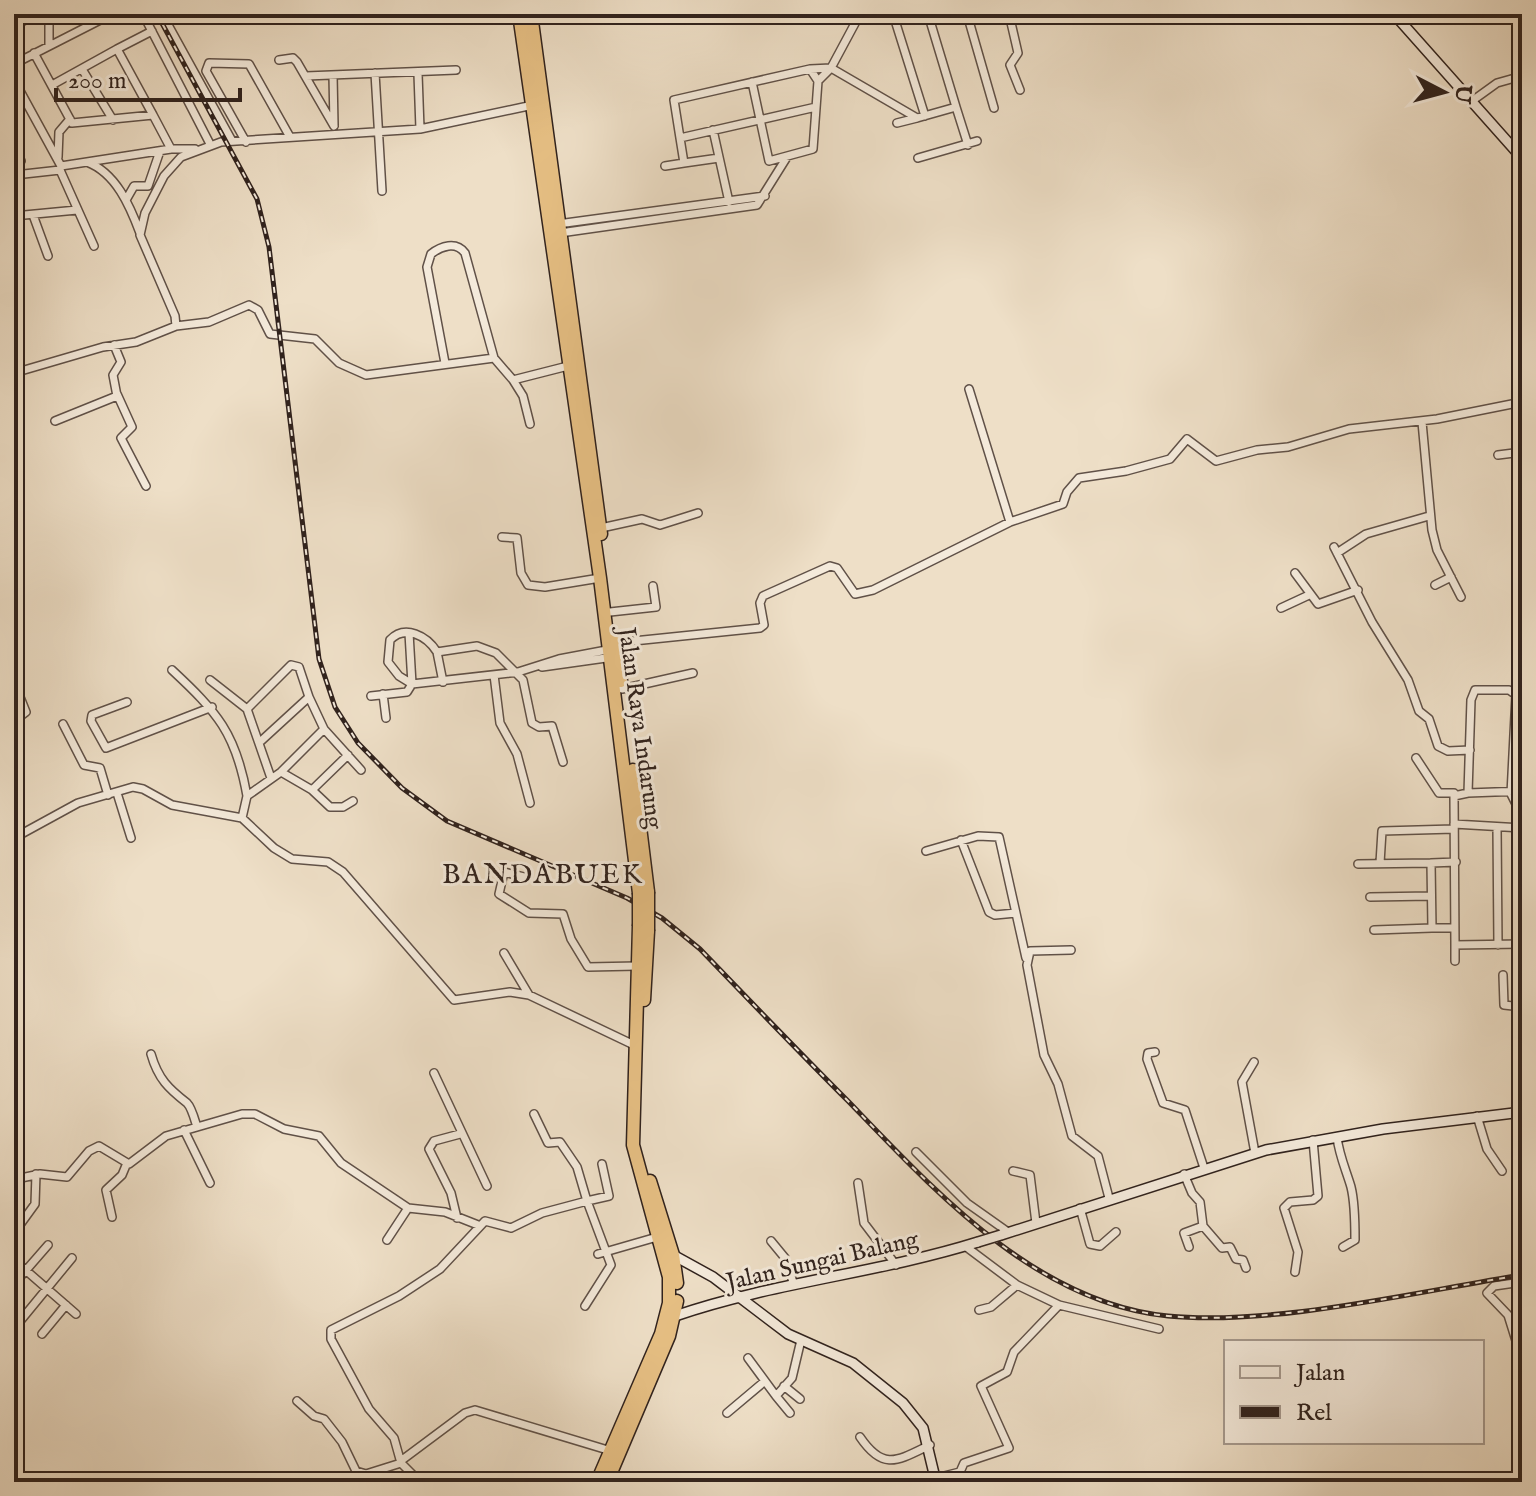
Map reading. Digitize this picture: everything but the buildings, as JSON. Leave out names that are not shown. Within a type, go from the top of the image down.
[{"type":"highway","name":"Jalan Raya Indarung","points":[[519,14],[599,535],[612,649],[622,689],[643,893],[634,1045],[633,1145],[669,1277],[669,1303],[661,1334],[611,1451],[608,1481]]},
{"type":"highway","name":"Jalan Raya Indarung","points":[[531,14],[559,228],[573,373]]},
{"type":"highway","name":"Jalan Raya Indarung","points":[[599,535],[600,578],[630,776]]},
{"type":"highway","name":"Jalan Raya Indarung","points":[[608,1481],[675,1316],[673,1255],[640,1139],[640,960]]},
{"type":"street","points":[[14,15],[16,25],[36,14]]},
{"type":"street","points":[[49,14],[49,45]]},
{"type":"street","points":[[14,64],[112,14]]},
{"type":"street","points":[[143,14],[210,144]]},
{"type":"street","points":[[162,14],[232,141]]},
{"type":"street","points":[[818,81],[831,68],[860,14]]},
{"type":"street","points":[[893,14],[921,117]]},
{"type":"street","points":[[928,14],[968,145]]},
{"type":"street","points":[[967,14],[994,108]]},
{"type":"street","points":[[1009,14],[1018,53],[1010,65],[1020,90]]},
{"type":"street","points":[[1394,14],[1522,158]]},
{"type":"street","points":[[52,85],[152,31]]},
{"type":"street","points":[[117,49],[171,149]]},
{"type":"street","points":[[34,53],[74,123],[153,115]]},
{"type":"street","points":[[279,60],[295,59],[334,130]]},
{"type":"street","points":[[246,142],[206,71],[209,63],[249,64],[290,137]]},
{"type":"street","points":[[684,163],[674,100],[810,69],[831,68],[921,117]]},
{"type":"street","points":[[82,69],[113,120]]},
{"type":"street","points":[[769,161],[813,149],[818,81],[810,69]]},
{"type":"street","points":[[306,76],[418,74],[456,70]]},
{"type":"street","points":[[375,73],[382,191]]},
{"type":"street","points":[[418,74],[420,129]]},
{"type":"street","points":[[333,75],[334,130]]},
{"type":"street","points":[[1472,101],[1497,83],[1522,76]]},
{"type":"street","points":[[14,80],[60,164],[94,246]]},
{"type":"street","points":[[752,82],[773,182]]},
{"type":"street","points":[[140,235],[145,213],[164,176],[176,161],[210,144],[334,130],[378,133],[420,129],[533,105]]},
{"type":"street","points":[[680,138],[816,107]]},
{"type":"street","points":[[897,123],[956,107]]},
{"type":"street","points":[[60,164],[59,132],[70,119]]},
{"type":"street","points":[[713,130],[730,205]]},
{"type":"street","points":[[918,158],[977,141]]},
{"type":"street","points":[[14,147],[21,161]]},
{"type":"street","points":[[15,175],[60,164],[171,149],[197,150]]},
{"type":"street","points":[[126,200],[134,186],[148,186],[160,151]]},
{"type":"street","points":[[559,228],[730,205],[765,196],[787,157]]},
{"type":"street","points":[[665,166],[719,158]]},
{"type":"street","points":[[85,162],[97,166],[126,200],[175,316],[176,326]]},
{"type":"street","points":[[14,216],[77,210]]},
{"type":"street","points":[[33,215],[48,256]]},
{"type":"street","points":[[445,363],[427,267],[431,254],[446,246],[458,246],[465,253],[494,358],[523,396],[530,424]]},
{"type":"street","points":[[14,373],[168,332],[176,326],[209,322],[249,305],[258,310],[270,334],[315,339],[339,363],[366,375],[494,358]]},
{"type":"street","points":[[114,345],[121,362],[113,375],[117,394],[132,427],[121,438],[146,486]]},
{"type":"street","points":[[513,380],[573,373]]},
{"type":"street","points":[[969,389],[1010,522]]},
{"type":"street","points":[[55,421],[117,394]]},
{"type":"street","points":[[443,682],[437,652],[428,639],[409,633],[395,635],[386,653],[392,670],[412,684],[443,682],[518,672],[612,649],[757,629],[764,625],[760,603],[763,596],[830,566],[837,568],[858,595],[1010,522],[1063,504],[1071,486],[1079,478],[1170,459],[1187,439],[1216,461],[1257,450],[1288,447],[1341,431],[1422,422],[1522,402]]},
{"type":"street","points":[[1422,422],[1429,468],[1429,516],[1437,550],[1461,597]]},
{"type":"street","points":[[1498,455],[1522,452]]},
{"type":"street","points":[[599,535],[642,519],[660,525],[698,513]]},
{"type":"street","points":[[1429,516],[1366,534],[1335,550],[1372,622],[1408,680],[1419,711],[1429,719],[1438,746],[1448,751],[1470,750]]},
{"type":"street","points":[[502,537],[517,538],[521,573],[528,585],[545,587],[600,578]]},
{"type":"street","points":[[1295,573],[1309,595],[1320,604],[1358,590]]},
{"type":"street","points":[[1435,585],[1451,577]]},
{"type":"street","points":[[610,612],[656,607],[653,586]]},
{"type":"street","points":[[1281,608],[1309,595]]},
{"type":"street","points":[[371,696],[407,692],[412,684],[409,633]]},
{"type":"street","points":[[437,652],[485,647],[518,672],[525,687],[532,723],[539,727],[552,726],[563,762]]},
{"type":"street","points":[[247,709],[291,665],[299,667],[324,729],[361,770]]},
{"type":"street","points":[[172,670],[212,707],[229,733],[247,796],[242,818]]},
{"type":"street","points":[[622,689],[693,673]]},
{"type":"street","points":[[494,675],[500,723],[517,754],[530,803]]},
{"type":"street","points":[[210,680],[247,709],[261,741],[271,778]]},
{"type":"street","points":[[14,682],[26,708],[23,717],[14,721]]},
{"type":"street","points":[[1468,793],[1471,695],[1475,690],[1509,690],[1516,695],[1511,794],[1522,816]]},
{"type":"street","points":[[383,694],[386,718]]},
{"type":"street","points":[[261,741],[309,697]]},
{"type":"street","points":[[127,702],[92,715],[106,748],[212,707]]},
{"type":"street","points":[[63,724],[84,765],[100,768],[108,795]]},
{"type":"street","points":[[247,796],[281,772],[324,729]]},
{"type":"street","points":[[1512,750],[1522,749]]},
{"type":"street","points":[[312,790],[348,755]]},
{"type":"street","points":[[1416,758],[1439,793],[1511,794],[1522,791]]},
{"type":"street","points":[[281,772],[312,790],[330,807],[343,807],[353,801]]},
{"type":"street","points":[[14,838],[71,806],[133,787],[172,805],[242,818],[274,848],[292,859],[304,863],[328,862],[343,872],[454,1000],[510,992],[529,995],[634,1045]]},
{"type":"street","points":[[117,793],[131,838]]},
{"type":"street","points":[[1454,793],[1455,961]]},
{"type":"street","points":[[1380,863],[1382,831],[1454,827],[1522,828]]},
{"type":"street","points":[[1497,828],[1498,945]]},
{"type":"street","points":[[926,851],[986,834],[999,837],[1044,1055],[1058,1084],[1072,1136],[1098,1156],[1109,1198]]},
{"type":"street","points":[[961,840],[989,912],[995,915],[1016,913]]},
{"type":"street","points":[[1358,864],[1456,862]]},
{"type":"street","points":[[1431,863],[1432,928]]},
{"type":"street","points":[[524,877],[504,872],[499,894],[529,913],[563,914],[571,939],[588,967],[640,960]]},
{"type":"street","points":[[1370,897],[1431,896]]},
{"type":"street","points":[[1374,930],[1454,928]]},
{"type":"street","points":[[1455,945],[1522,944]]},
{"type":"street","points":[[1026,958],[1035,950],[1071,950]]},
{"type":"street","points":[[504,953],[529,995]]},
{"type":"street","points":[[1503,975],[1504,1005],[1522,1007]]},
{"type":"street","points":[[1155,1052],[1147,1057],[1163,1103],[1185,1110],[1204,1168]]},
{"type":"street","points":[[151,1054],[159,1078],[177,1099],[188,1105],[197,1127]]},
{"type":"street","points":[[1254,1062],[1242,1082],[1255,1153]]},
{"type":"street","points":[[434,1073],[487,1186]]},
{"type":"street","name":"Jalan Sungai Balang","points":[[675,1316],[738,1297],[896,1265],[965,1246],[1255,1153],[1313,1140],[1522,1112]]},
{"type":"street","points":[[14,1174],[21,1178],[36,1174],[67,1177],[89,1151],[99,1146],[127,1163],[136,1161],[161,1138],[249,1113],[284,1129],[312,1133],[323,1139],[341,1163],[408,1208],[438,1210],[478,1225]]},
{"type":"street","points":[[534,1114],[548,1143],[560,1142],[568,1150],[607,1251],[610,1271],[585,1306]]},
{"type":"street","points":[[1477,1116],[1487,1149],[1502,1171]]},
{"type":"street","points":[[184,1130],[210,1183]]},
{"type":"street","points":[[457,1218],[451,1193],[429,1149],[434,1141],[460,1134]]},
{"type":"street","points":[[1337,1137],[1341,1164],[1350,1186],[1355,1240],[1343,1247]]},
{"type":"street","points":[[1295,1272],[1298,1252],[1284,1208],[1290,1202],[1313,1200],[1318,1196],[1313,1140]]},
{"type":"street","points":[[916,1152],[967,1203],[1004,1233]]},
{"type":"street","points":[[112,1217],[106,1190],[122,1175],[127,1163]]},
{"type":"street","points":[[420,1482],[401,1462],[394,1438],[369,1409],[330,1331],[399,1296],[440,1269],[478,1225],[492,1220],[511,1228],[542,1213],[609,1196],[602,1164]]},
{"type":"street","points":[[1013,1171],[1030,1175],[1036,1223]]},
{"type":"street","points":[[14,1233],[35,1204],[36,1174]]},
{"type":"street","points":[[1184,1174],[1192,1193],[1200,1202],[1203,1226],[1222,1248],[1230,1247],[1236,1259],[1243,1260],[1246,1268]]},
{"type":"street","points":[[858,1183],[864,1223],[896,1265]]},
{"type":"street","points":[[387,1240],[408,1208]]},
{"type":"street","points":[[1080,1208],[1088,1239],[1093,1246],[1100,1246],[1116,1232]]},
{"type":"street","points":[[1189,1247],[1184,1233],[1203,1226]]},
{"type":"street","points":[[598,1254],[657,1237]]},
{"type":"street","points":[[771,1241],[785,1258],[794,1285]]},
{"type":"street","points":[[14,1284],[48,1245]]},
{"type":"street","points":[[965,1246],[1017,1285],[1059,1305],[1159,1329]]},
{"type":"street","points":[[673,1255],[713,1277],[801,1340],[853,1363],[903,1403],[923,1428],[930,1445],[936,1480],[960,1472],[964,1463],[1010,1447],[981,1386],[1009,1370],[1014,1352],[1059,1305]]},
{"type":"street","points":[[21,1320],[72,1258]]},
{"type":"street","points":[[14,1260],[76,1314]]},
{"type":"street","points":[[1522,1282],[1494,1286],[1487,1293],[1508,1315],[1522,1360]]},
{"type":"street","points":[[979,1310],[991,1307],[1017,1285]]},
{"type":"street","points":[[42,1334],[66,1305]]},
{"type":"street","points":[[776,1396],[794,1373],[801,1340]]},
{"type":"street","points":[[748,1358],[790,1413]]},
{"type":"street","points":[[727,1413],[765,1381]]},
{"type":"street","points":[[784,1386],[800,1399]]},
{"type":"street","points":[[297,1401],[314,1416],[324,1419],[342,1442],[356,1471],[366,1478],[401,1462],[465,1413],[475,1410],[611,1451]]},
{"type":"street","points":[[860,1437],[873,1456],[883,1460],[906,1457],[930,1445]]},
{"type":"street","points":[[540,1476],[574,1482]]},
{"type":"railway","points":[[157,14],[257,199],[269,247],[319,659],[335,707],[358,743],[402,788],[447,821],[627,898],[662,918],[700,949],[952,1205],[1031,1266],[1074,1289],[1120,1307],[1168,1316],[1210,1318],[1345,1306],[1522,1275]]},
{"type":"district","name":"BANDABUEK","points":[[543,873]]}]
